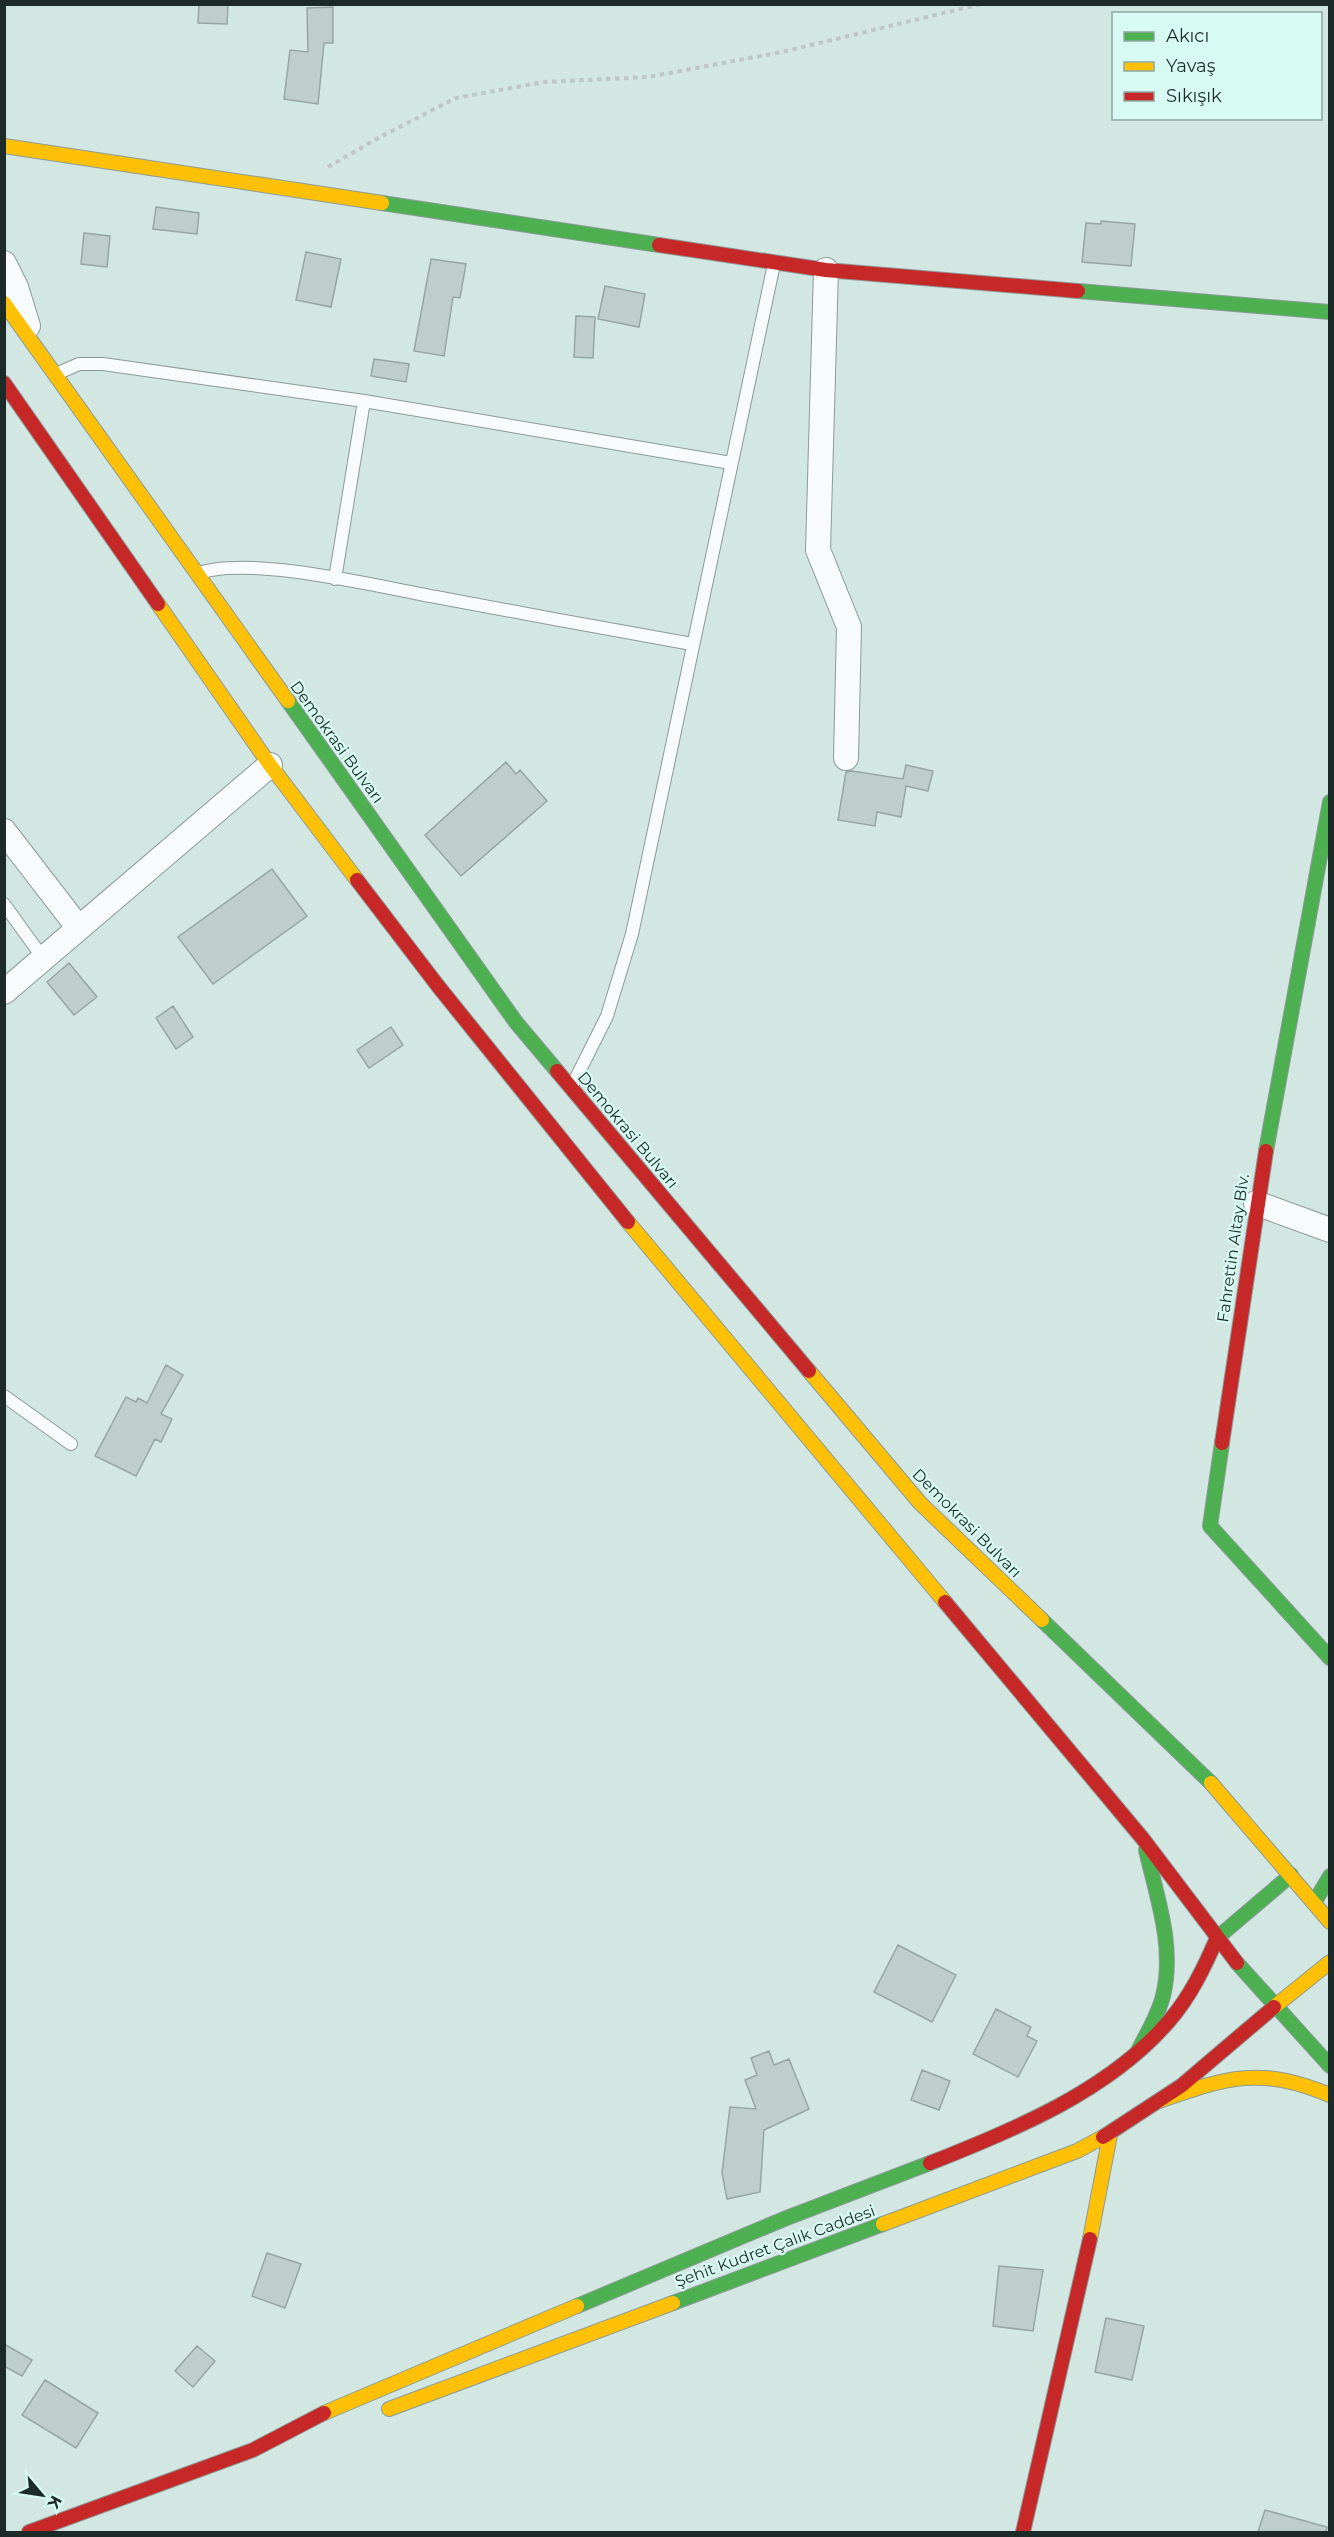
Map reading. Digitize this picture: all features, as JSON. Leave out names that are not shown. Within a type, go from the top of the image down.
[{"type":"main road","points":[[4,146],[826,270],[1329,312]]},
{"type":"main road","name":"Demokrasi Bulvarı","points":[[4,303],[515,1021],[920,1503],[1222,1793],[1329,1922]]},
{"type":"main road","points":[[4,383],[270,765],[438,986],[586,1172],[1143,1839],[1245,1972],[1329,2066]]},
{"type":"main road","name":"Fahrettin Altay Blv.","points":[[1329,802],[1321,899],[1256,1203],[1210,1526],[1329,1658]]},
{"type":"main road","points":[[1138,2050],[1156,2014],[1167,1974],[1165,1928],[1143,1839]]},
{"type":"main road","points":[[1217,1938],[1290,1875]]},
{"type":"main road","points":[[1314,1903],[1329,1876]]},
{"type":"main road","name":"Şehit Kudret Çalık Caddesi","points":[[29,2532],[253,2450],[308,2420],[369,2394],[763,2228],[947,2156],[1026,2122],[1085,2088],[1138,2050],[1168,2023],[1202,1975],[1217,1938]]},
{"type":"main road","name":"Şehit Kudret Çalık Caddesi","points":[[378,2414],[1051,2162],[1110,2135],[1209,2066],[1274,2007],[1329,1962]]},
{"type":"main road","points":[[1159,2101],[1249,2074],[1295,2082],[1329,2095]]},
{"type":"main road","points":[[1023,2532],[1098,2206],[1110,2135]]},
{"type":"main road","name":"Şehit Kudret Çalık Caddesi","points":[[253,2450],[304,2440]]},
{"type":"street","points":[[4,263],[22,304],[31,340]]},
{"type":"street","points":[[826,270],[818,550],[849,627],[846,758]]},
{"type":"street","points":[[4,992],[270,765]]},
{"type":"street","points":[[4,831],[78,927]]},
{"type":"street","points":[[1256,1203],[1329,1230]]},
{"type":"lane","points":[[571,1088],[607,1016],[621,975],[774,262]]},
{"type":"lane","points":[[54,375],[79,364],[91,363],[364,401],[731,463]]},
{"type":"lane","points":[[335,579],[364,401]]},
{"type":"lane","points":[[196,574],[215,567],[236,566],[335,579],[692,644]]},
{"type":"lane","points":[[4,904],[43,958]]},
{"type":"lane","points":[[4,1396],[71,1444]]},
{"type":"path","points":[[319,173],[380,137],[456,98],[544,82],[648,77],[782,52],[981,4]]},
{"type":"building","points":[[199,4],[228,4],[227,24],[198,23]]},
{"type":"building","points":[[333,7],[333,43],[324,43],[318,104],[284,99],[290,50],[308,52],[307,8]]},
{"type":"building","points":[[156,207],[199,213],[197,234],[153,229]]},
{"type":"building","points":[[1101,221],[1135,224],[1131,266],[1082,262],[1086,223],[1101,224]]},
{"type":"building","points":[[84,233],[110,236],[107,267],[81,264]]},
{"type":"building","points":[[306,252],[341,259],[331,307],[296,300]]},
{"type":"building","points":[[431,259],[466,264],[460,298],[453,297],[444,356],[414,351]]},
{"type":"building","points":[[605,286],[645,294],[639,327],[598,319]]},
{"type":"building","points":[[576,316],[595,317],[593,358],[574,357]]},
{"type":"building","points":[[374,359],[409,364],[406,382],[371,376]]},
{"type":"building","points":[[506,762],[516,774],[520,770],[547,801],[461,876],[425,835]]},
{"type":"building","points":[[906,765],[933,771],[928,791],[906,786],[901,817],[877,812],[875,826],[838,820],[846,772],[903,779]]},
{"type":"building","points":[[272,869],[307,916],[213,984],[178,937]]},
{"type":"building","points":[[69,963],[97,997],[74,1015],[47,982]]},
{"type":"building","points":[[173,1006],[193,1037],[176,1049],[156,1018]]},
{"type":"building","points":[[391,1027],[403,1045],[369,1068],[357,1050]]},
{"type":"building","points":[[166,1365],[183,1375],[161,1414],[172,1419],[161,1442],[155,1439],[136,1476],[95,1456],[126,1397],[136,1402],[138,1398],[147,1403]]},
{"type":"building","points":[[898,1945],[956,1975],[932,2022],[874,1992]]},
{"type":"building","points":[[996,2009],[1031,2027],[1027,2036],[1037,2041],[1018,2077],[973,2054]]},
{"type":"building","points":[[769,2051],[774,2065],[789,2059],[809,2109],[764,2130],[760,2192],[727,2199],[722,2173],[730,2107],[756,2109],[745,2080],[757,2075],[751,2058]]},
{"type":"building","points":[[922,2070],[950,2081],[939,2110],[911,2100]]},
{"type":"building","points":[[267,2253],[301,2264],[285,2308],[252,2296]]},
{"type":"building","points":[[999,2266],[1043,2270],[1033,2331],[993,2326]]},
{"type":"building","points":[[1106,2318],[1144,2326],[1132,2380],[1095,2372]]},
{"type":"building","points":[[4,2344],[32,2360],[22,2376],[4,2366]]},
{"type":"building","points":[[197,2346],[215,2361],[193,2387],[175,2371]]},
{"type":"building","points":[[45,2380],[98,2413],[76,2448],[22,2415]]},
{"type":"building","points":[[1265,2510],[1327,2527],[1326,2532],[1258,2532]]},
{"type":"traffic: fast","points":[[382,203],[659,245]]},
{"type":"traffic: fast","points":[[1078,291],[1330,312]]},
{"type":"traffic: fast","points":[[288,701],[515,1021],[557,1071]]},
{"type":"traffic: fast","points":[[1266,1151],[1330,802]]},
{"type":"traffic: fast","points":[[1222,1443],[1210,1526],[1330,1658]]},
{"type":"traffic: fast","points":[[1042,1620],[1211,1783]]},
{"type":"traffic: fast","points":[[1138,2051],[1161,2003],[1167,1959],[1163,1923],[1146,1850]]},
{"type":"traffic: fast","points":[[1217,1938],[1291,1875]]},
{"type":"traffic: fast","points":[[1314,1903],[1330,1876]]},
{"type":"traffic: fast","points":[[1237,1963],[1330,2066]]},
{"type":"traffic: fast","points":[[577,2306],[784,2219],[930,2163]]},
{"type":"traffic: fast","points":[[673,2303],[883,2224]]},
{"type":"traffic: slow","points":[[4,146],[382,203]]},
{"type":"traffic: slow","points":[[4,303],[288,701]]},
{"type":"traffic: slow","points":[[158,604],[270,765],[357,880]]},
{"type":"traffic: slow","points":[[628,1222],[945,1602]]},
{"type":"traffic: slow","points":[[809,1371],[920,1503],[1042,1620]]},
{"type":"traffic: slow","points":[[1211,1783],[1330,1922]]},
{"type":"traffic: slow","points":[[1274,2007],[1330,1962]]},
{"type":"traffic: slow","points":[[1159,2101],[1205,2086],[1244,2078],[1283,2080],[1330,2095]]},
{"type":"traffic: slow","points":[[1090,2239],[1110,2135]]},
{"type":"traffic: slow","points":[[883,2224],[1077,2151],[1103,2137]]},
{"type":"traffic: slow","points":[[389,2409],[673,2303]]},
{"type":"traffic: slow","points":[[324,2413],[577,2306]]},
{"type":"traffic: jam","points":[[659,245],[826,270],[1078,291]]},
{"type":"traffic: jam","points":[[4,383],[158,604]]},
{"type":"traffic: jam","points":[[357,880],[438,986],[628,1222]]},
{"type":"traffic: jam","points":[[557,1071],[809,1371]]},
{"type":"traffic: jam","points":[[1222,1443],[1266,1151]]},
{"type":"traffic: jam","points":[[945,1602],[1143,1839],[1237,1963]]},
{"type":"traffic: jam","points":[[930,2163],[1027,2122],[1089,2088],[1118,2068],[1145,2046],[1177,2012],[1196,1982],[1217,1938]]},
{"type":"traffic: jam","points":[[1103,2137],[1181,2086],[1274,2007]]},
{"type":"traffic: jam","points":[[1023,2532],[1090,2239]]},
{"type":"traffic: jam","points":[[29,2532],[253,2450],[324,2413]]}]
